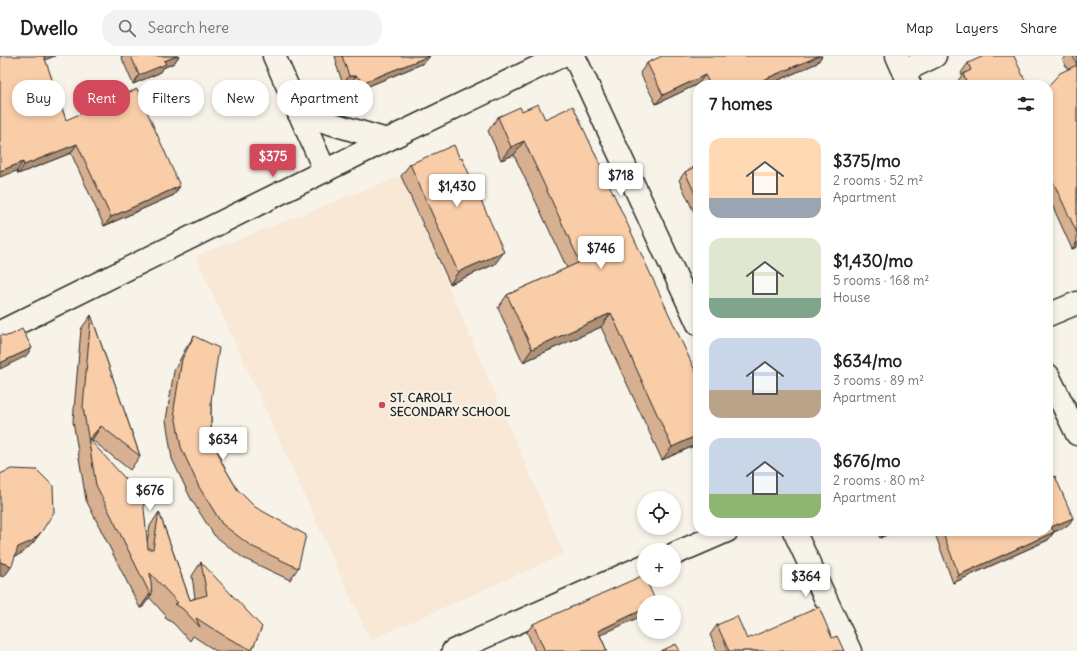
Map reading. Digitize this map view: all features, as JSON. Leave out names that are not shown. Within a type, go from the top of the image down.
[{"type":"street","points":[[274,56],[284,80]]},
{"type":"street","points":[[0,332],[387,140],[561,56]]},
{"type":"street","points":[[574,56],[693,313]]},
{"type":"street","points":[[904,71],[935,56]]},
{"type":"street","points":[[300,116],[325,171]]},
{"type":"street","points":[[306,116],[387,140]]},
{"type":"street","points":[[1053,313],[1077,303]]},
{"type":"street","points":[[1053,385],[1077,434]]},
{"type":"street","points":[[681,551],[715,536]]},
{"type":"street","points":[[796,536],[850,651]]},
{"type":"street","points":[[453,651],[637,569]]},
{"type":"shaded area","name":"ST. CAROLI SECONDARY SCHOOL","points":[[401,176],[564,554],[370,640],[196,256]]},
{"type":"building","points":[[0,56],[44,56],[52,80],[12,80],[12,116],[65,116],[66,120],[75,116],[130,116],[130,92],[137,89],[138,116],[149,116],[180,186],[111,217],[77,144],[24,165],[23,162],[0,171]]},
{"type":"building","points":[[131,56],[177,56],[164,61],[166,64],[139,75]]},
{"type":"building","points":[[342,56],[429,56],[369,80],[361,80],[356,76],[349,76]]},
{"type":"building","points":[[662,56],[819,56],[763,80],[708,80],[705,75],[663,95],[647,63]]},
{"type":"building","points":[[984,56],[1014,56],[1025,80],[966,80],[963,74],[971,70],[968,63]]},
{"type":"building","points":[[1073,56],[1077,56],[1077,65]]},
{"type":"building","points":[[1077,65],[1077,233],[1053,182],[1053,81],[1060,73]]},
{"type":"building","points":[[538,104],[545,119],[573,106],[693,366],[693,437],[672,447],[611,313],[532,349],[507,295],[580,262],[524,141],[511,147],[498,117],[520,107],[522,111]]},
{"type":"building","points":[[454,145],[460,159],[462,158],[504,252],[458,272],[410,164]]},
{"type":"building","points":[[693,168],[693,189],[685,172]]},
{"type":"building","points":[[91,315],[140,456],[101,426],[89,439],[143,498],[148,549],[153,549],[159,512],[190,600],[207,595],[201,562],[262,627],[252,650],[226,637],[196,618],[200,627],[183,609],[175,604],[178,603],[150,573],[152,594],[150,594],[96,485],[83,407]]},
{"type":"building","points":[[22,329],[32,348],[0,363],[0,336],[11,335]]},
{"type":"building","points":[[194,336],[219,348],[211,401],[211,433],[222,463],[237,489],[255,507],[306,535],[298,568],[251,546],[222,524],[199,487],[181,447],[174,409],[182,359]]},
{"type":"building","points":[[11,469],[37,470],[53,486],[54,512],[42,531],[32,541],[18,547],[12,566],[0,562],[0,474]]},
{"type":"building","points":[[1055,476],[1073,518],[1053,526],[1053,477]]},
{"type":"building","points":[[944,536],[1045,536],[959,575]]},
{"type":"building","points":[[637,578],[637,587],[649,587],[653,595],[637,595],[637,612],[598,631],[607,651],[545,651],[533,624]]},
{"type":"building","points":[[819,607],[832,638],[837,636],[844,651],[729,651],[717,625],[737,616],[747,639]]},
{"type":"building","points":[[676,644],[680,651],[661,651]]},
{"type":"place","name":"ST. CAROLI SECONDARY SCHOOL","points":[[382,405]]}]
